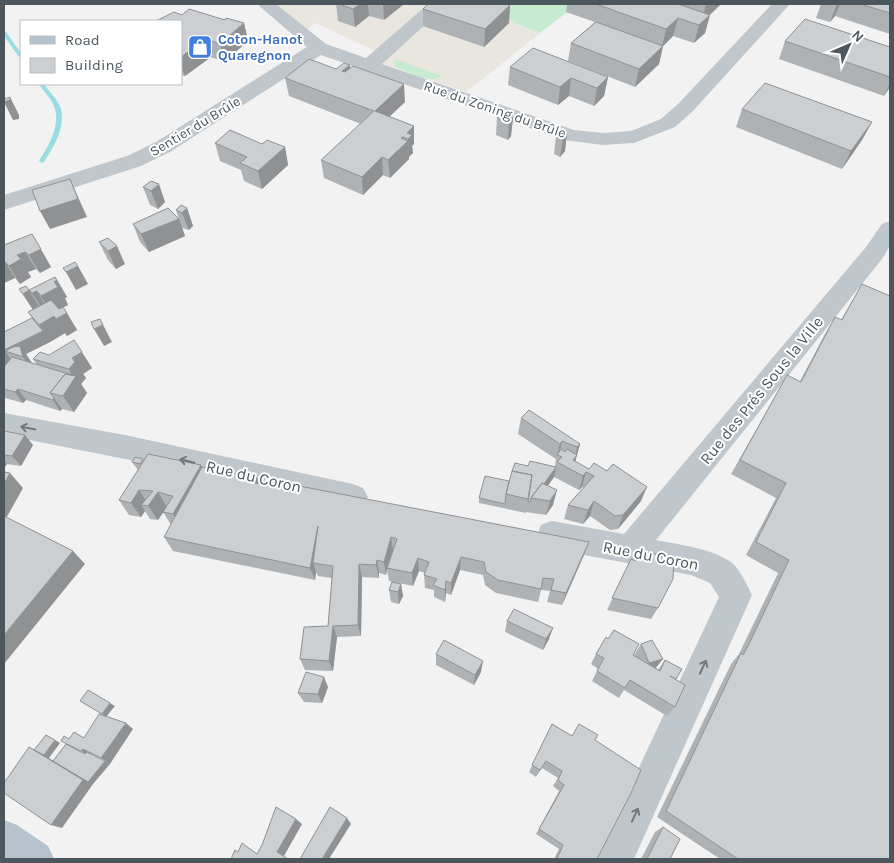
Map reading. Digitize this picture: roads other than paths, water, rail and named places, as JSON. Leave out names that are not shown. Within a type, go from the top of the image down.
[{"type":"main road","points":[[4,838],[34,859]]},
{"type":"street","name":"Rue du Zoning du Brûle","points":[[266,4],[319,48],[571,136],[603,139],[634,137],[668,123],[686,107],[781,4]]},
{"type":"street","points":[[370,65],[435,7],[445,7]]},
{"type":"street","name":"Sentier du Brûle","points":[[4,203],[134,161],[163,147],[319,48]]},
{"type":"street","name":"Rue des Prés Sous la Ville","points":[[630,550],[874,253],[890,229]]},
{"type":"street","name":"Rue du Coron","points":[[4,424],[125,447],[377,502]]},
{"type":"street","name":"Rue du Coron","points":[[523,530],[694,561],[721,573],[736,595],[615,859]]},
{"type":"waterway","points":[[4,33],[20,55]]},
{"type":"waterway","points":[[42,85],[56,104],[59,117],[55,137],[42,161]]},
{"type":"place","name":"Coton-Hanot Quaregnon","points":[[200,47]]}]
